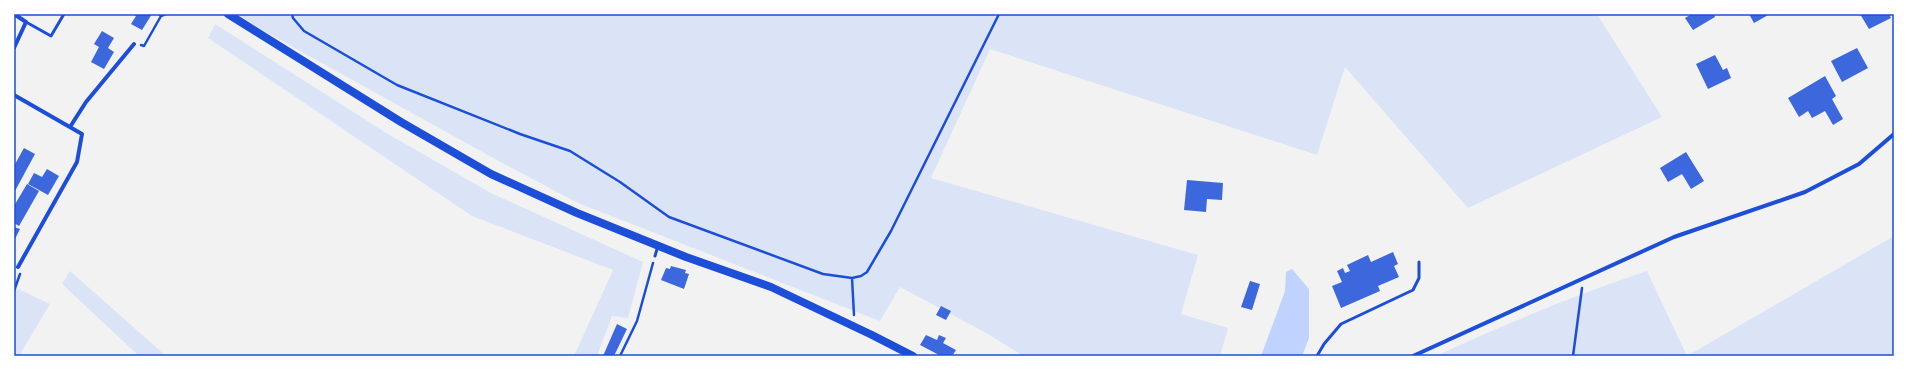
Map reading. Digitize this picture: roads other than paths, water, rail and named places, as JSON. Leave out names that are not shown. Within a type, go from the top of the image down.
[{"type":"main road","points":[[228,14],[401,122],[491,174],[577,213],[658,246],[770,287],[855,326],[913,356]]},
{"type":"street","points":[[14,14],[26,22],[14,48]]},
{"type":"street","points":[[70,127],[86,102],[134,44]]},
{"type":"street","points":[[14,95],[82,134],[76,162],[18,266]]},
{"type":"street","points":[[1413,356],[1674,236],[1806,192],[1859,164],[1894,134]]},
{"type":"lane","points":[[26,22],[51,36],[64,14]]},
{"type":"lane","points":[[654,256],[658,246]]},
{"type":"lane","points":[[1318,356],[1324,344],[1341,324],[1413,290],[1419,278],[1419,262]]},
{"type":"water","points":[[1292,269],[1309,289],[1309,338],[1302,356],[1261,356],[1285,291],[1286,272]]}]
